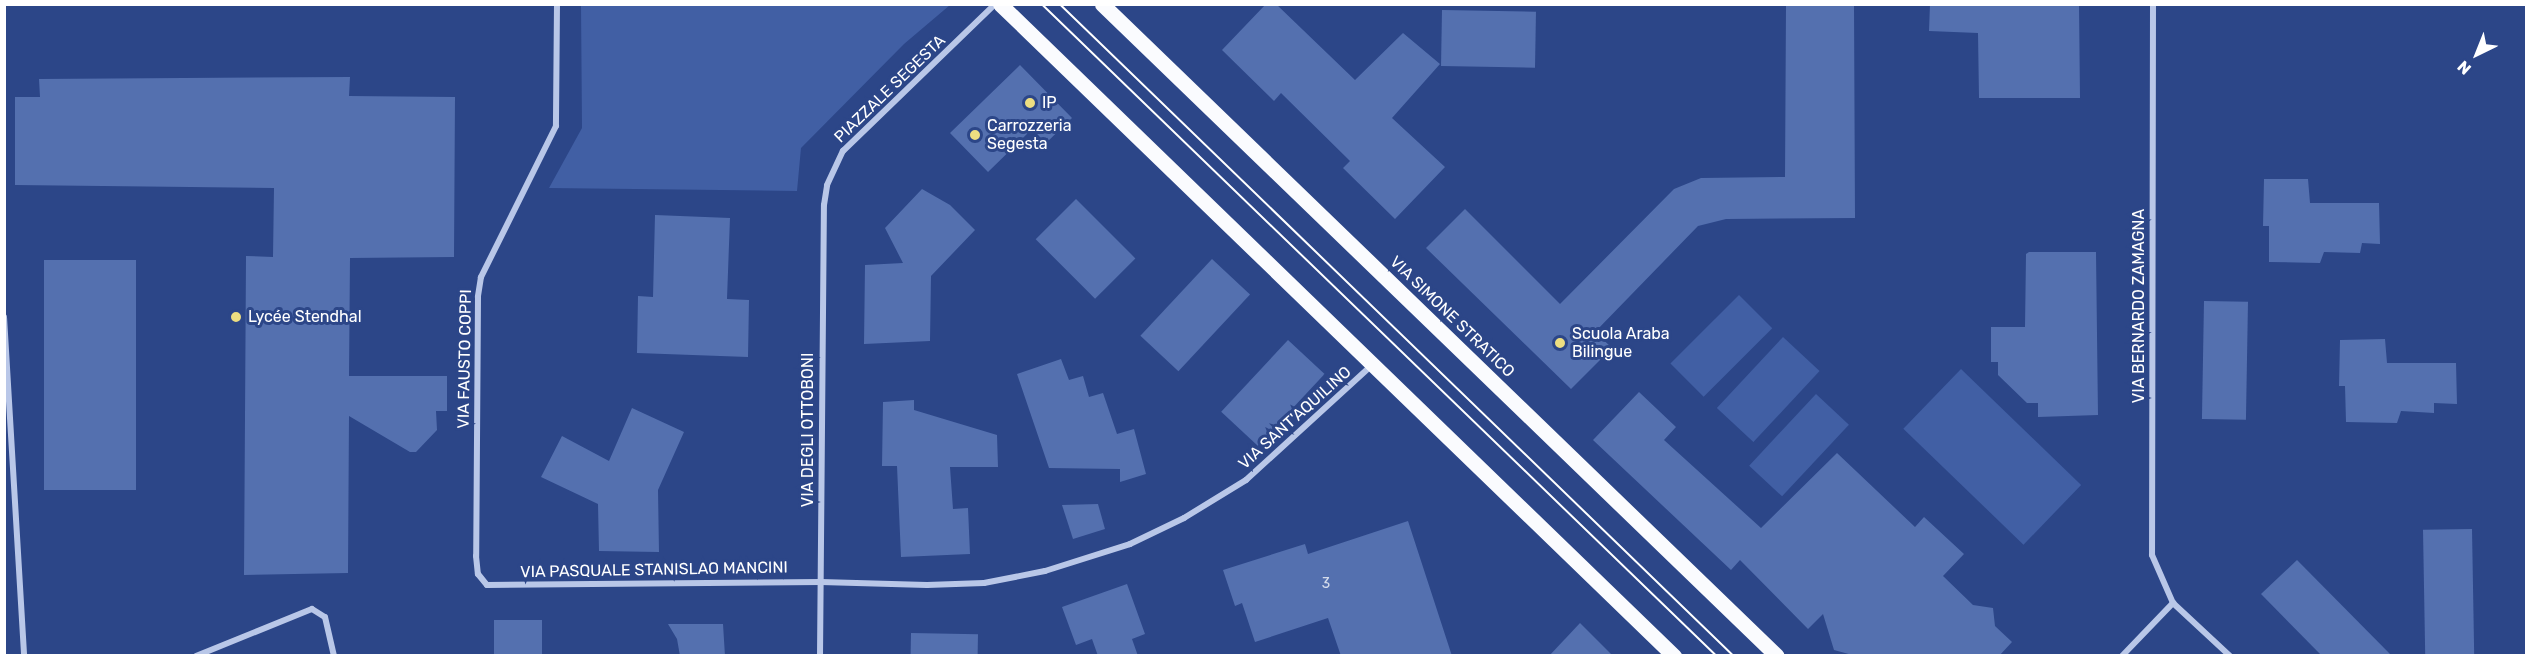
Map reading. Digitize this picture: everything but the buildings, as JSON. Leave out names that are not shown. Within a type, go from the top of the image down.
[{"type":"main road","points":[[1000,4],[1674,656]]},
{"type":"main road","name":"VIA SIMONE STRATICO","points":[[1102,4],[1777,656]]},
{"type":"street","name":"VIA FAUSTO COPPI","points":[[487,585],[478,574],[476,556],[478,297],[481,277],[556,126],[557,4]]},
{"type":"street","name":"PIAZZALE SEGESTA","points":[[824,205],[843,151],[994,4]]},
{"type":"street","name":"VIA BERNARDO ZAMAGNA","points":[[2153,4],[2152,555],[2173,603]]},
{"type":"street","name":"VIA DEGLI OTTOBONI","points":[[820,656],[824,205]]},
{"type":"street","points":[[4,317],[24,656]]},
{"type":"street","name":"VIA SANT'AQUILINO","points":[[821,582],[984,583],[1045,571],[1130,544],[1184,518],[1246,480],[1373,365]]},
{"type":"street","name":"VIA PASQUALE STANISLAO MANCINI","points":[[487,585],[821,582]]},
{"type":"street","points":[[2122,656],[2173,603],[2230,656]]},
{"type":"street","points":[[196,656],[312,609],[325,617],[334,656]]},
{"type":"shaded area","points":[[581,4],[950,5],[904,44],[801,148],[797,191],[549,188],[582,128]]},
{"type":"shaded area","points":[[1739,295],[1772,328],[1704,397],[1670,364]]},
{"type":"shaded area","points":[[1783,337],[1820,371],[1753,442],[1717,408]]},
{"type":"shaded area","points":[[1961,369],[2081,485],[2023,545],[1903,429]]},
{"type":"shaded area","points":[[1816,394],[1849,425],[1782,496],[1749,466]]},
{"type":"tram line","points":[[1042,4],[1717,656]]},
{"type":"tram line","points":[[1060,4],[1734,656]]},
{"type":"place","name":"IP","points":[[1030,103]]},
{"type":"place","name":"Carrozzeria Segesta","points":[[975,135]]},
{"type":"place","name":"Lycée Stendhal","points":[[236,317]]},
{"type":"place","name":"Scuola Araba Bilingue","points":[[1560,343]]}]
